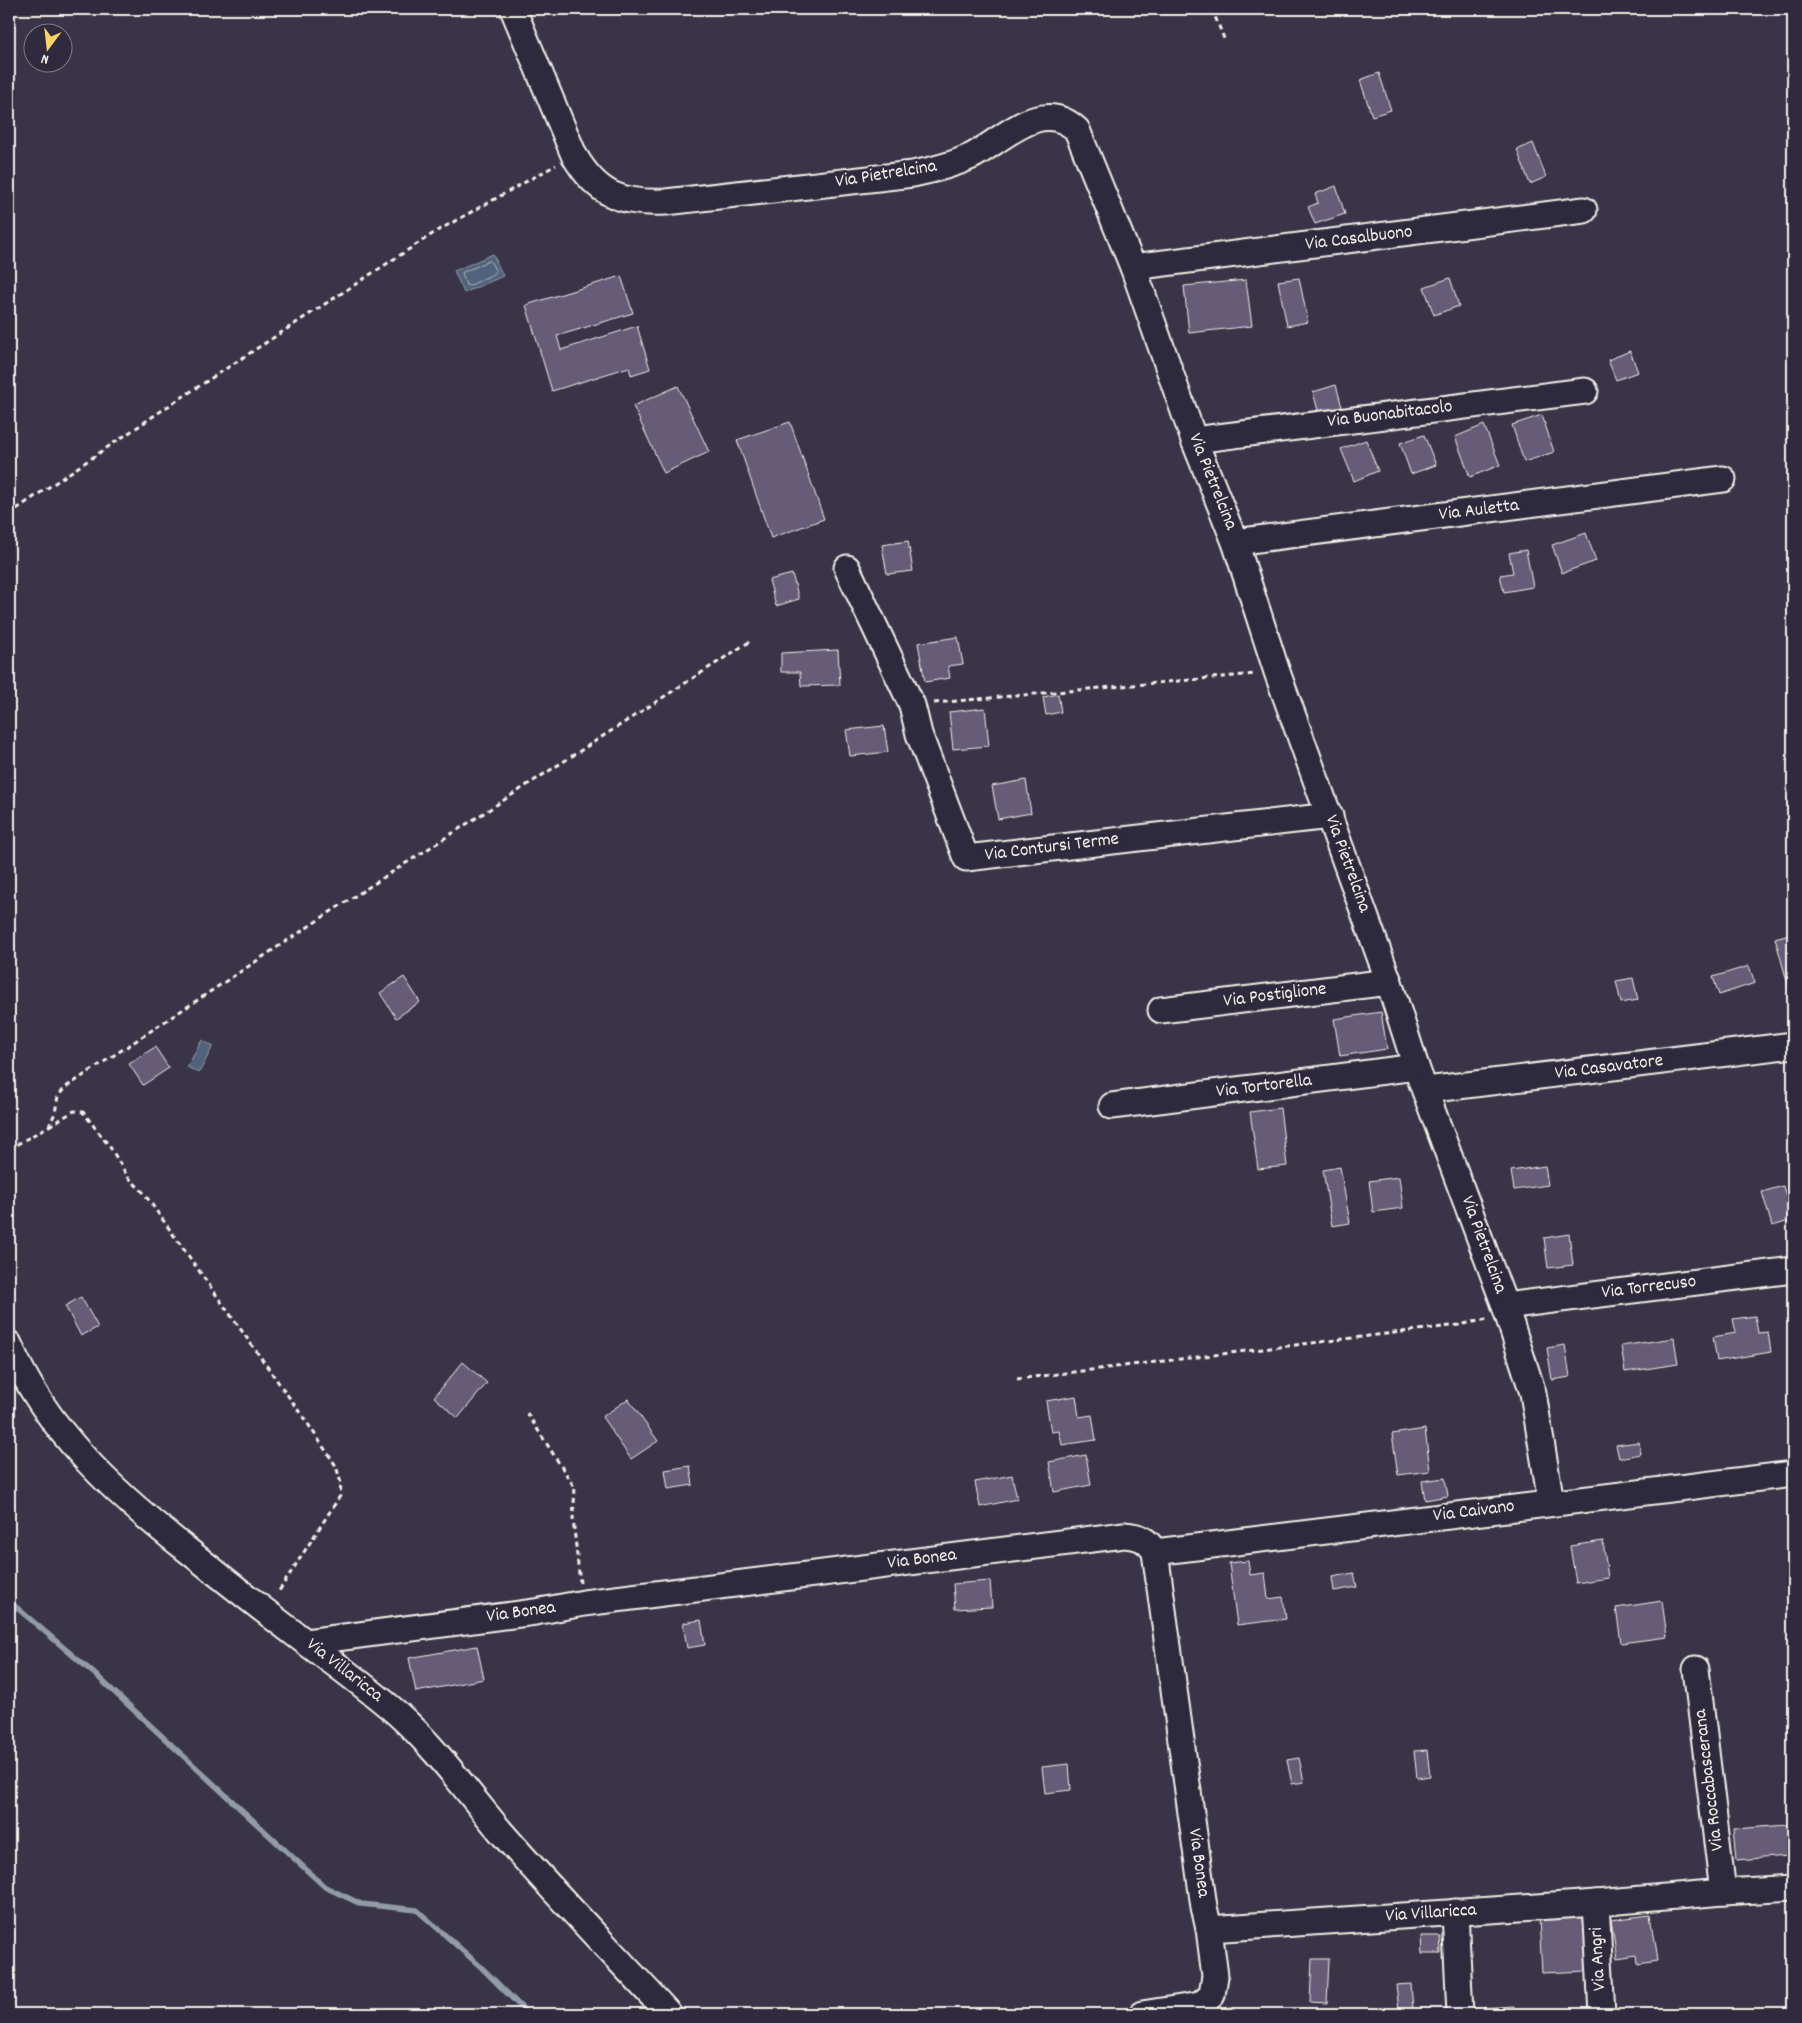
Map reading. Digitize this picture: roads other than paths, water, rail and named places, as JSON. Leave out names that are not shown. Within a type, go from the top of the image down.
[{"type":"street","name":"Via Pietrelcina","points":[[513,9],[574,155],[588,177],[607,193],[627,200],[666,202],[928,171],[971,156],[1027,122],[1037,119],[1055,118],[1068,122],[1076,130],[1082,140],[1133,267],[1194,440],[1235,542],[1277,672],[1389,982],[1416,1067],[1506,1310],[1534,1393],[1551,1502]]},
{"type":"street","name":"Via Casalbuono","points":[[1133,267],[1584,210]]},
{"type":"street","name":"Via Buonabitacolo","points":[[1194,440],[1585,391]]},
{"type":"street","name":"Via Auletta","points":[[1235,542],[1723,479]]},
{"type":"street","name":"Via Contursi Terme","points":[[847,568],[912,705],[919,734],[966,858],[1330,816]]},
{"type":"street","name":"Via Postiglione","points":[[1161,1010],[1389,982]]},
{"type":"street","name":"Via Casavatore","points":[[1426,1090],[1793,1045]]},
{"type":"street","name":"Via Tortorella","points":[[1112,1106],[1416,1067]]},
{"type":"street","name":"Via Torrecuso","points":[[1506,1310],[1793,1270]]},
{"type":"street","name":"Via Villaricca","points":[[9,1344],[23,1376],[40,1403],[92,1467],[110,1486],[155,1525],[387,1704],[421,1736],[524,1858],[669,2014]]},
{"type":"street","name":"Via Caivano","points":[[1155,1552],[1551,1502],[1793,1474]]},
{"type":"street","name":"Via Bonea","points":[[306,1642],[535,1612],[584,1603],[1124,1535],[1144,1538],[1151,1544],[1155,1552],[1204,1907],[1209,1929]]},
{"type":"street","name":"Via Roccabascerana","points":[[1696,1668],[1723,1892]]},
{"type":"street","name":"Via Villaricca","points":[[1209,1929],[1793,1888]]},
{"type":"street","name":"Via Angri","points":[[1596,1903],[1602,2014]]},
{"type":"street","points":[[1455,1912],[1460,2014]]},
{"type":"street","points":[[1142,2014],[1200,2005],[1212,1995],[1215,1976],[1209,1929]]},
{"type":"water","points":[[493,254],[503,276],[464,293],[454,271]]},
{"type":"water","points":[[202,1040],[213,1046],[199,1073],[187,1067]]},
{"type":"waterway","points":[[9,1601],[97,1676],[325,1887],[361,1904],[417,1910],[481,1967],[528,2014]]}]
